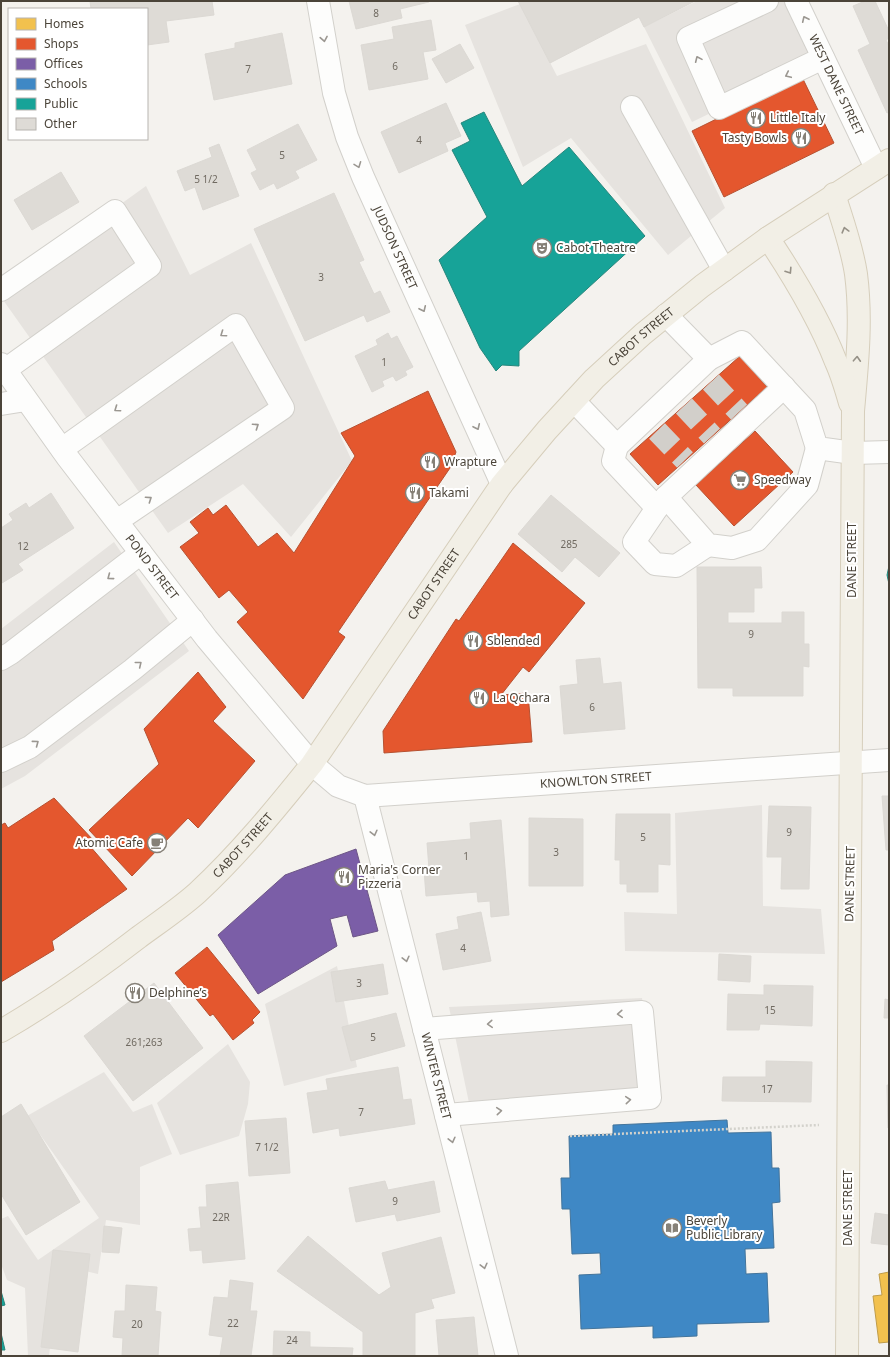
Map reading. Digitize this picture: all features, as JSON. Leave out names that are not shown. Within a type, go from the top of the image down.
[{"type":"main road","name":"CABOT STREET","points":[[1,1031],[42,1007],[96,970],[196,893],[237,852],[279,805],[312,764],[502,484],[542,434],[594,379],[666,315],[724,270],[768,238],[882,164]]},
{"type":"main road","name":"DANE STREET","points":[[834,194],[856,273],[859,314],[853,411],[847,1356]]},
{"type":"main road","name":"DANE STREET","points":[[768,238],[795,279],[817,320],[836,362],[853,411]]},
{"type":"street","name":"JUDSON STREET","points":[[318,1],[334,93],[347,137],[362,177],[502,484]]},
{"type":"street","points":[[767,1],[688,38],[719,108],[823,58]]},
{"type":"street","name":"WEST DANE STREET","points":[[796,1],[823,58],[882,164]]},
{"type":"street","points":[[632,107],[724,270]]},
{"type":"street","points":[[1,290],[115,211],[150,266],[3,367]]},
{"type":"street","points":[[666,315],[706,370]]},
{"type":"street","points":[[62,449],[236,325],[283,408],[116,521]]},
{"type":"street","points":[[742,342],[805,410],[817,448],[807,485],[757,540],[732,548],[708,545],[662,502],[613,461],[617,446],[651,425],[679,400],[706,370],[742,342]]},
{"type":"street","name":"POND STREET","points":[[3,367],[116,521],[193,620],[312,764]]},
{"type":"street","points":[[708,545],[676,566],[655,564],[634,542],[690,465],[743,416],[784,387]]},
{"type":"street","points":[[1,404],[26,400]]},
{"type":"street","points":[[574,401],[617,446]]},
{"type":"street","points":[[817,448],[853,453],[889,452]]},
{"type":"street","points":[[1,659],[11,653],[141,553]]},
{"type":"street","points":[[1,760],[30,747],[132,670],[193,620]]},
{"type":"street","name":"KNOWLTON STREET","points":[[312,764],[338,786],[365,796],[889,760]]},
{"type":"street","name":"WINTER STREET","points":[[365,796],[507,1356]]},
{"type":"street","points":[[424,1029],[642,1012],[650,1098],[446,1115]]},
{"type":"path","points":[[563,1136],[848,1124]]},
{"type":"shaded area","points":[[697,1],[787,1],[816,62],[692,122],[644,27]]},
{"type":"shaded area","points":[[520,4],[557,76],[646,44],[725,208],[668,255],[571,138],[523,167],[465,25]]},
{"type":"shaded area","points":[[146,186],[190,275],[251,243],[352,461],[291,537],[243,484],[168,533],[1,297],[1,290]]},
{"type":"shaded area","points":[[114,542],[189,651],[25,776],[1,789],[1,629]]},
{"type":"shaded area","points":[[762,805],[763,906],[821,909],[825,954],[625,951],[624,912],[677,914],[675,813]]},
{"type":"shaded area","points":[[337,966],[357,1067],[284,1086],[265,1004]]},
{"type":"shaded area","points":[[642,998],[652,1105],[473,1122],[449,1007]]},
{"type":"shaded area","points":[[228,1044],[250,1082],[248,1104],[239,1136],[180,1155],[157,1103]]},
{"type":"shaded area","points":[[104,1072],[133,1112],[152,1104],[172,1154],[140,1167],[140,1225],[106,1220],[98,1274],[59,1265],[49,1356],[28,1356],[25,1288],[7,1280],[1,1264],[1,1219],[8,1216],[38,1260],[99,1218],[27,1116]]},
{"type":"building: Homes","points":[[889,1272],[889,1342],[879,1343],[873,1296],[882,1295],[879,1274]]},
{"type":"building: Shops","points":[[802,77],[834,143],[724,197],[692,131]]},
{"type":"building: Shops","points":[[740,356],[767,387],[658,485],[630,454]]},
{"type":"building: Shops","points":[[428,391],[456,452],[450,468],[338,632],[345,637],[303,699],[237,622],[248,612],[229,590],[219,598],[180,547],[199,533],[190,522],[208,508],[213,515],[226,505],[258,547],[277,533],[294,553],[355,456],[341,433]]},
{"type":"building: Shops","points":[[755,431],[793,472],[734,526],[696,485]]},
{"type":"building: Shops","points":[[513,543],[585,603],[529,672],[523,667],[501,695],[528,693],[532,742],[384,753],[383,731],[456,619],[459,621]]},
{"type":"building: Shops","points":[[198,672],[226,707],[213,721],[255,761],[198,828],[188,818],[132,876],[89,830],[159,764],[144,729]]},
{"type":"building: Shops","points":[[54,798],[94,841],[89,845],[127,889],[52,941],[54,950],[1,982],[1,825],[5,823],[8,828]]},
{"type":"building: Shops","points":[[207,947],[260,1012],[252,1020],[254,1023],[233,1040],[213,1014],[210,1016],[175,973]]},
{"type":"building: Offices","points":[[356,849],[378,931],[353,937],[347,915],[330,919],[337,946],[258,994],[218,935],[285,875]]},
{"type":"building: Schools","name":"Beverly Public Library","points":[[727,1120],[728,1133],[771,1132],[772,1168],[779,1168],[780,1202],[772,1203],[774,1248],[745,1249],[746,1274],[767,1273],[769,1322],[697,1324],[697,1336],[653,1338],[653,1326],[581,1329],[579,1275],[601,1274],[600,1253],[572,1254],[570,1209],[562,1209],[561,1178],[570,1178],[569,1136],[613,1134],[613,1125]]},
{"type":"building: Public","name":"Cabot Theatre","points":[[484,112],[522,186],[569,147],[645,236],[519,351],[519,366],[502,365],[496,371],[480,348],[439,260],[487,217],[452,150],[470,141],[461,123]]},
{"type":"building: Public","points":[[889,566],[889,584],[887,575]]},
{"type":"building: Public","points":[[1,1291],[5,1305],[1,1306]]},
{"type":"building: Public","points":[[1,1333],[5,1350],[1,1350]]},
{"type":"building: Other","points":[[90,1],[212,1],[214,15],[166,21],[169,42],[148,45],[148,8],[91,8]]},
{"type":"building: Other","points":[[349,1],[429,2],[400,9],[402,18],[356,29]]},
{"type":"building: Other","points":[[518,1],[695,1],[644,27],[639,17],[550,63]]},
{"type":"building: Other","points":[[865,1],[875,1],[889,31],[889,38],[886,40],[889,46],[889,112],[887,113],[858,50],[870,44],[853,6]]},
{"type":"building: Other","points":[[431,20],[436,50],[423,52],[428,79],[369,90],[361,45],[394,39],[392,27]]},
{"type":"building: Other","points":[[282,33],[292,84],[214,100],[205,54],[235,48],[235,43]]},
{"type":"building: Other","points":[[460,44],[474,68],[446,83],[432,59]]},
{"type":"building: Other","points":[[446,103],[461,136],[445,143],[448,151],[399,173],[381,132]]},
{"type":"building: Other","points":[[298,124],[317,160],[295,171],[299,178],[277,189],[274,183],[260,190],[251,173],[257,170],[247,150]]},
{"type":"building: Other","points":[[219,144],[239,196],[203,210],[195,187],[185,191],[177,171],[212,157],[209,148]]},
{"type":"building: Other","points":[[61,172],[79,202],[32,230],[14,200]]},
{"type":"building: Other","points":[[334,193],[364,260],[359,262],[374,294],[380,291],[390,312],[367,322],[364,315],[305,341],[254,229]]},
{"type":"building: Other","points":[[388,333],[391,339],[397,336],[413,367],[405,371],[407,375],[396,381],[393,376],[382,381],[384,386],[372,392],[355,356],[378,345],[376,340]]},
{"type":"building: Other","points":[[51,493],[74,528],[18,564],[23,570],[2,583],[1,528],[13,520],[9,514],[26,503],[29,508]]},
{"type":"building: Other","points":[[551,495],[620,553],[599,577],[575,557],[562,572],[518,534]]},
{"type":"building: Other","points":[[697,567],[761,567],[762,588],[754,588],[754,612],[728,612],[728,623],[782,623],[782,612],[804,612],[804,644],[809,644],[809,667],[803,666],[803,696],[733,696],[733,688],[698,688]]},
{"type":"building: Other","points":[[600,658],[603,684],[621,682],[625,729],[564,734],[560,686],[578,684],[576,660]]},
{"type":"building: Other","points":[[882,796],[889,796],[889,850],[886,850]]},
{"type":"building: Other","points":[[769,806],[811,807],[809,889],[781,889],[782,857],[767,857]]},
{"type":"building: Other","points":[[616,814],[670,814],[670,865],[658,864],[658,892],[627,892],[627,884],[620,884],[620,860],[615,860]]},
{"type":"building: Other","points":[[529,818],[583,819],[583,886],[529,886]]},
{"type":"building: Other","points":[[501,820],[509,915],[491,917],[490,901],[478,902],[477,892],[426,896],[424,870],[429,869],[427,843],[471,839],[470,823]]},
{"type":"building: Other","points":[[481,912],[491,961],[443,970],[436,934],[459,929],[457,917]]},
{"type":"building: Other","points":[[719,954],[751,956],[750,982],[718,980]]},
{"type":"building: Other","points":[[383,964],[388,994],[336,1002],[331,972]]},
{"type":"building: Other","points":[[154,983],[203,1048],[133,1101],[84,1036]]},
{"type":"building: Other","points":[[764,985],[813,986],[812,1026],[760,1024],[759,1030],[727,1030],[728,994],[764,995]]},
{"type":"building: Other","points":[[885,999],[889,1000],[889,1018],[884,1018]]},
{"type":"building: Other","points":[[396,1013],[405,1046],[351,1061],[342,1027]]},
{"type":"building: Other","points":[[766,1061],[812,1062],[811,1102],[722,1101],[723,1077],[766,1077]]},
{"type":"building: Other","points":[[398,1067],[403,1100],[411,1099],[415,1124],[340,1136],[339,1128],[313,1133],[307,1093],[328,1090],[326,1079]]},
{"type":"building: Other","points":[[887,1085],[889,1085],[889,1128],[888,1128]]},
{"type":"building: Other","points":[[21,1104],[80,1202],[26,1235],[1,1194],[1,1117]]},
{"type":"building: Other","points":[[286,1118],[290,1173],[249,1176],[245,1121]]},
{"type":"building: Other","points":[[385,1181],[388,1190],[434,1181],[440,1212],[397,1221],[395,1214],[356,1222],[349,1188]]},
{"type":"building: Other","points":[[238,1182],[245,1259],[203,1263],[202,1250],[190,1251],[188,1229],[201,1228],[199,1207],[207,1207],[206,1185]]},
{"type":"building: Other","points":[[875,1213],[889,1215],[889,1245],[871,1243]]},
{"type":"building: Other","points":[[104,1226],[122,1228],[119,1253],[102,1252]]},
{"type":"building: Other","points":[[308,1236],[379,1295],[391,1287],[382,1253],[441,1237],[455,1293],[431,1299],[434,1308],[415,1313],[415,1356],[363,1356],[363,1332],[277,1271]]},
{"type":"building: Other","points":[[53,1250],[90,1254],[78,1352],[41,1347]]},
{"type":"building: Other","points":[[230,1280],[253,1283],[250,1311],[257,1311],[251,1356],[220,1356],[223,1337],[209,1335],[214,1297],[228,1298]]},
{"type":"building: Other","points":[[126,1285],[157,1287],[155,1311],[161,1312],[158,1356],[122,1356],[123,1338],[113,1337],[115,1311],[125,1311]]},
{"type":"building: Other","points":[[474,1317],[478,1356],[439,1356],[436,1320]]},
{"type":"building: Other","points":[[274,1331],[310,1332],[310,1347],[353,1348],[352,1356],[273,1356]]},
{"type":"tunnel","points":[[711,382],[739,412]]},
{"type":"tunnel","points":[[684,406],[712,436]]},
{"type":"tunnel","points":[[657,431],[685,460]]},
{"type":"place","name":"Little Italy","points":[[756,118]]},
{"type":"place","name":"Tasty Bowls","points":[[801,138]]},
{"type":"place","name":"Cabot Theatre","points":[[542,248]]},
{"type":"place","name":"Wrapture","points":[[430,462]]},
{"type":"place","name":"Speedway","points":[[740,480]]},
{"type":"place","name":"Takami","points":[[415,493]]},
{"type":"place","name":"Sblended","points":[[473,641]]},
{"type":"place","name":"La Qchara","points":[[479,698]]},
{"type":"place","name":"Atomic Cafe","points":[[157,843]]},
{"type":"place","name":"Maria's Corner Pizzeria","points":[[344,877]]},
{"type":"place","name":"Delphine’s","points":[[135,993]]},
{"type":"place","name":"Beverly Public Library","points":[[672,1228]]}]
